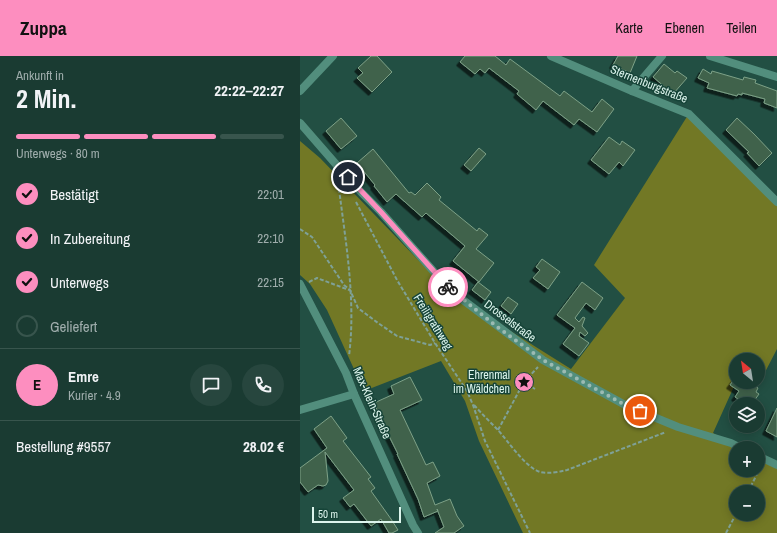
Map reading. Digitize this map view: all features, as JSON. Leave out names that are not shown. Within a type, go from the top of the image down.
[{"type":"street","points":[[300,91],[333,56]]},
{"type":"street","name":"Sternenburgstraße","points":[[551,56],[689,114],[777,202]]},
{"type":"street","points":[[632,91],[662,56]]},
{"type":"street","points":[[710,56],[777,77]]},
{"type":"street","name":"Drosselstraße","points":[[300,123],[354,185],[381,212],[451,291],[502,330],[543,360],[627,406],[678,427],[729,442]]},
{"type":"street","name":"Max-Klein-Straße","points":[[300,284],[346,373],[412,525],[418,533]]},
{"type":"street","points":[[300,410],[354,394]]},
{"type":"street","points":[[765,459],[777,465]]},
{"type":"path","points":[[341,170],[339,189],[350,290],[351,336],[346,373]]},
{"type":"path","name":"Freiligrathweg","points":[[354,185],[356,202],[397,280],[434,343],[467,391],[473,404],[485,441],[530,533]]},
{"type":"path","points":[[300,229],[312,237],[344,285],[350,290],[358,308],[397,336],[430,345],[434,343]]},
{"type":"path","points":[[300,284],[313,281],[317,278],[350,290]]},
{"type":"path","points":[[498,430],[524,382],[536,370]]},
{"type":"path","points":[[517,379],[535,389]]},
{"type":"path","points":[[473,404],[527,463],[539,472],[554,473],[567,470],[678,427]]},
{"type":"path","points":[[726,533],[732,521]]},
{"type":"green space","points":[[688,115],[777,202],[777,349],[765,372],[765,353],[729,353],[729,389],[733,389],[713,433],[729,442],[729,477],[765,477],[765,462],[777,468],[777,533],[523,533],[479,441],[465,401],[441,361],[364,391],[327,310],[310,284],[300,275],[300,141],[320,158],[450,293],[571,369],[625,298],[594,265]]},
{"type":"building","points":[[371,56],[377,56],[392,72],[372,92],[357,78],[363,73],[358,68]]},
{"type":"building","points":[[465,56],[495,56],[506,65],[510,59],[560,96],[564,91],[592,112],[602,99],[614,109],[597,132],[579,119],[574,125],[543,101],[536,110],[517,94],[519,91],[489,68],[485,73],[480,69],[475,74],[460,62]]},
{"type":"building","points":[[618,56],[637,56],[630,73],[613,65]]},
{"type":"building","points":[[664,64],[675,73],[677,71],[687,78],[673,94],[653,77]]},
{"type":"building","points":[[703,69],[711,74],[712,71],[743,80],[744,77],[756,80],[755,83],[777,91],[777,108],[764,103],[765,99],[742,93],[742,95],[738,94],[737,96],[707,88],[709,83],[698,78]]},
{"type":"building","points":[[341,118],[357,136],[341,149],[326,131]]},
{"type":"building","points":[[737,118],[772,153],[759,166],[747,153],[749,152],[726,130]]},
{"type":"building","points":[[609,137],[620,145],[622,141],[635,150],[623,166],[619,162],[609,174],[591,160]]},
{"type":"building","points":[[479,148],[486,154],[471,171],[464,165]]},
{"type":"building","points":[[373,149],[409,193],[411,192],[415,195],[427,183],[441,197],[439,200],[477,231],[479,228],[488,235],[476,249],[494,263],[479,282],[453,261],[465,246],[426,213],[422,217],[396,194],[387,202],[374,186],[375,185],[357,163]]},
{"type":"building","points":[[542,259],[560,272],[548,289],[533,278],[540,270],[536,267]]},
{"type":"building","points":[[478,282],[491,292],[485,300],[472,290]]},
{"type":"building","points":[[582,282],[603,298],[595,310],[586,303],[575,318],[579,322],[583,317],[585,318],[582,326],[588,333],[585,336],[580,332],[579,336],[589,343],[579,356],[563,344],[575,328],[557,315]]},
{"type":"building","points":[[508,297],[518,304],[511,314],[501,306]]},
{"type":"building","points":[[410,377],[422,400],[400,410],[426,465],[433,462],[440,476],[427,483],[435,505],[450,499],[457,516],[464,526],[454,533],[435,533],[444,527],[438,511],[424,517],[418,499],[374,403],[394,394],[391,386]]},
{"type":"building","points":[[736,389],[758,389],[756,392],[759,394],[757,397],[735,397],[739,391]]},
{"type":"building","points":[[777,408],[777,437],[766,431]]},
{"type":"building","points":[[331,416],[347,438],[343,441],[371,477],[368,479],[375,488],[371,491],[398,530],[389,533],[381,519],[371,526],[354,504],[350,507],[343,498],[354,490],[325,452],[328,481],[326,485],[318,485],[308,492],[300,482],[300,468],[327,448],[314,429]]},
{"type":"way so far","points":[[448,287],[451,291],[496,326],[543,360],[627,406],[640,411]]},
{"type":"place","name":"Ehrenmal im Wäldchen","points":[[524,382]]},
{"type":"route","points":[[348,177],[448,287]]}]
